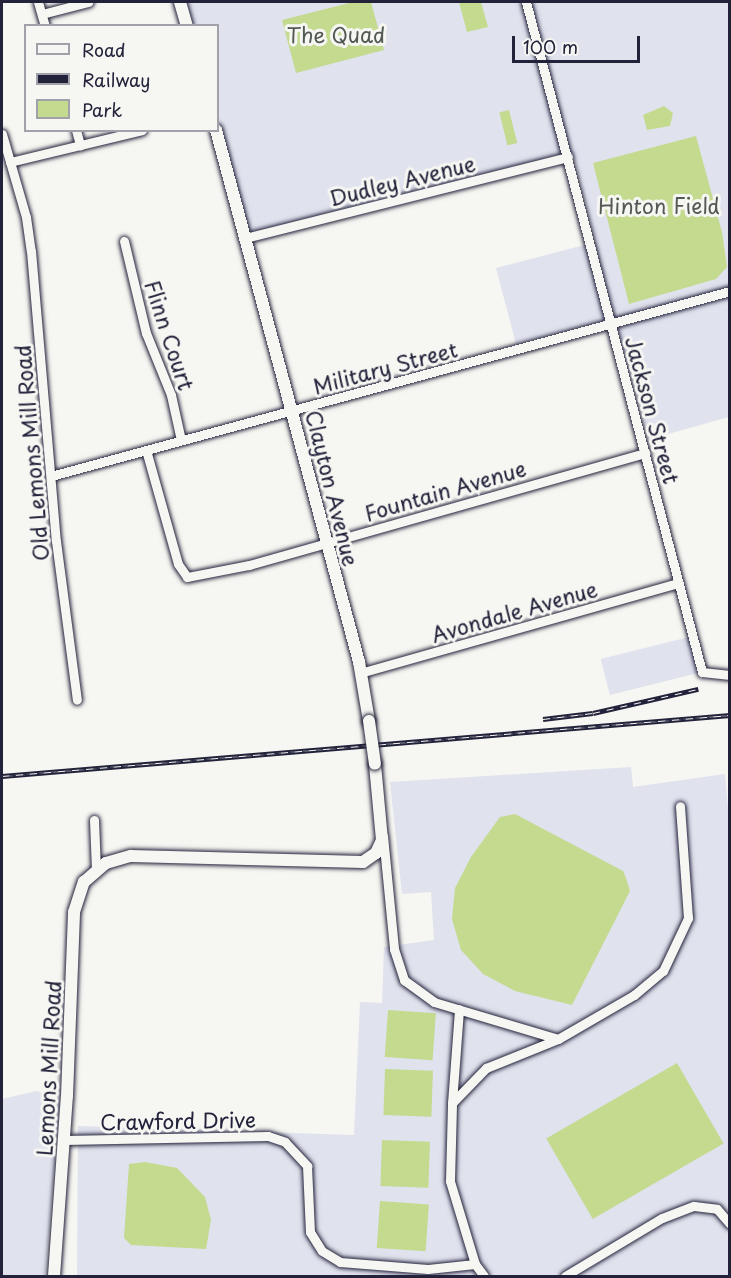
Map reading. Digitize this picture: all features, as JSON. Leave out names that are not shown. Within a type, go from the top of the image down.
[{"type":"street","points":[[38,2],[44,24]]},
{"type":"street","points":[[42,14],[88,2]]},
{"type":"street","points":[[180,2],[186,24]]},
{"type":"street","name":"Jackson Street","points":[[526,2],[702,672],[729,675]]},
{"type":"street","points":[[77,132],[80,144]]},
{"type":"street","points":[[10,162],[133,132]]},
{"type":"street","name":"Clayton Avenue","points":[[217,132],[293,411],[360,673],[375,764],[382,836]]},
{"type":"street","name":"Old Lemons Mill Road","points":[[2,134],[32,251],[51,476],[77,700]]},
{"type":"street","name":"Dudley Avenue","points":[[245,238],[568,157]]},
{"type":"street","name":"Flinn Court","points":[[124,241],[146,333],[171,395],[181,440]]},
{"type":"street","name":"Military Street","points":[[51,476],[729,291]]},
{"type":"street","name":"Fountain Avenue","points":[[146,450],[184,576],[249,565],[645,453]]},
{"type":"street","name":"Avondale Avenue","points":[[360,673],[678,583]]},
{"type":"street","points":[[452,1103],[486,1068],[558,1040],[634,995],[663,971],[688,918],[680,806]]},
{"type":"street","points":[[94,820],[96,870],[111,861],[131,856],[340,864],[363,862],[380,849],[382,836]]},
{"type":"street","points":[[382,836],[398,970],[412,989],[434,1002],[558,1040]]},
{"type":"street","name":"Lemons Mill Road","points":[[54,1276],[64,1140],[74,912],[81,888],[96,870]]},
{"type":"street","points":[[459,1009],[452,1103],[450,1180],[475,1264],[484,1276]]},
{"type":"street","name":"Crawford Drive","points":[[64,1140],[268,1136],[285,1142],[307,1166],[310,1232],[322,1251],[331,1257],[340,1262],[368,1266],[428,1269],[475,1264]]},
{"type":"street","points":[[565,1276],[662,1218],[694,1206],[717,1209],[729,1224]]},
{"type":"shaded area","points":[[184,2],[729,2],[729,417],[650,439],[614,318],[516,344],[496,268],[596,242],[573,153],[249,235],[219,126],[219,24],[191,24]]},
{"type":"shaded area","points":[[693,636],[702,672],[610,695],[601,659]]},
{"type":"shaded area","points":[[631,767],[633,787],[725,774],[730,832],[729,1276],[77,1276],[78,1126],[354,1135],[360,1002],[382,1003],[384,947],[434,940],[431,892],[402,894],[390,782]]},
{"type":"shaded area","points":[[36,1091],[60,1099],[45,1276],[2,1276],[2,1099]]},
{"type":"green space","name":"The Quad","points":[[353,2],[371,2],[384,50],[296,73],[282,20]]},
{"type":"green space","points":[[459,2],[481,2],[488,27],[467,32]]},
{"type":"green space","points":[[664,106],[673,113],[670,126],[647,130],[643,115]]},
{"type":"green space","points":[[509,110],[517,143],[508,145],[499,112]]},
{"type":"green space","name":"Hinton Field","points":[[696,136],[722,232],[727,267],[716,279],[629,304],[593,163]]},
{"type":"green space","points":[[515,814],[623,871],[630,891],[572,1005],[515,991],[483,974],[461,950],[452,919],[455,888],[471,857],[500,817]]},
{"type":"green space","points":[[388,1010],[436,1013],[433,1060],[385,1057]]},
{"type":"green space","points":[[677,1063],[724,1144],[593,1219],[546,1138]]},
{"type":"green space","points":[[385,1069],[433,1071],[431,1117],[383,1115]]},
{"type":"green space","points":[[382,1140],[430,1142],[428,1188],[380,1186]]},
{"type":"green space","points":[[145,1162],[177,1168],[205,1197],[211,1220],[206,1249],[131,1245],[124,1238],[129,1164]]},
{"type":"green space","points":[[380,1201],[429,1204],[426,1251],[377,1248]]},
{"type":"railway","points":[[543,719],[593,713],[698,689]]},
{"type":"railway","points":[[2,776],[730,715]]}]
